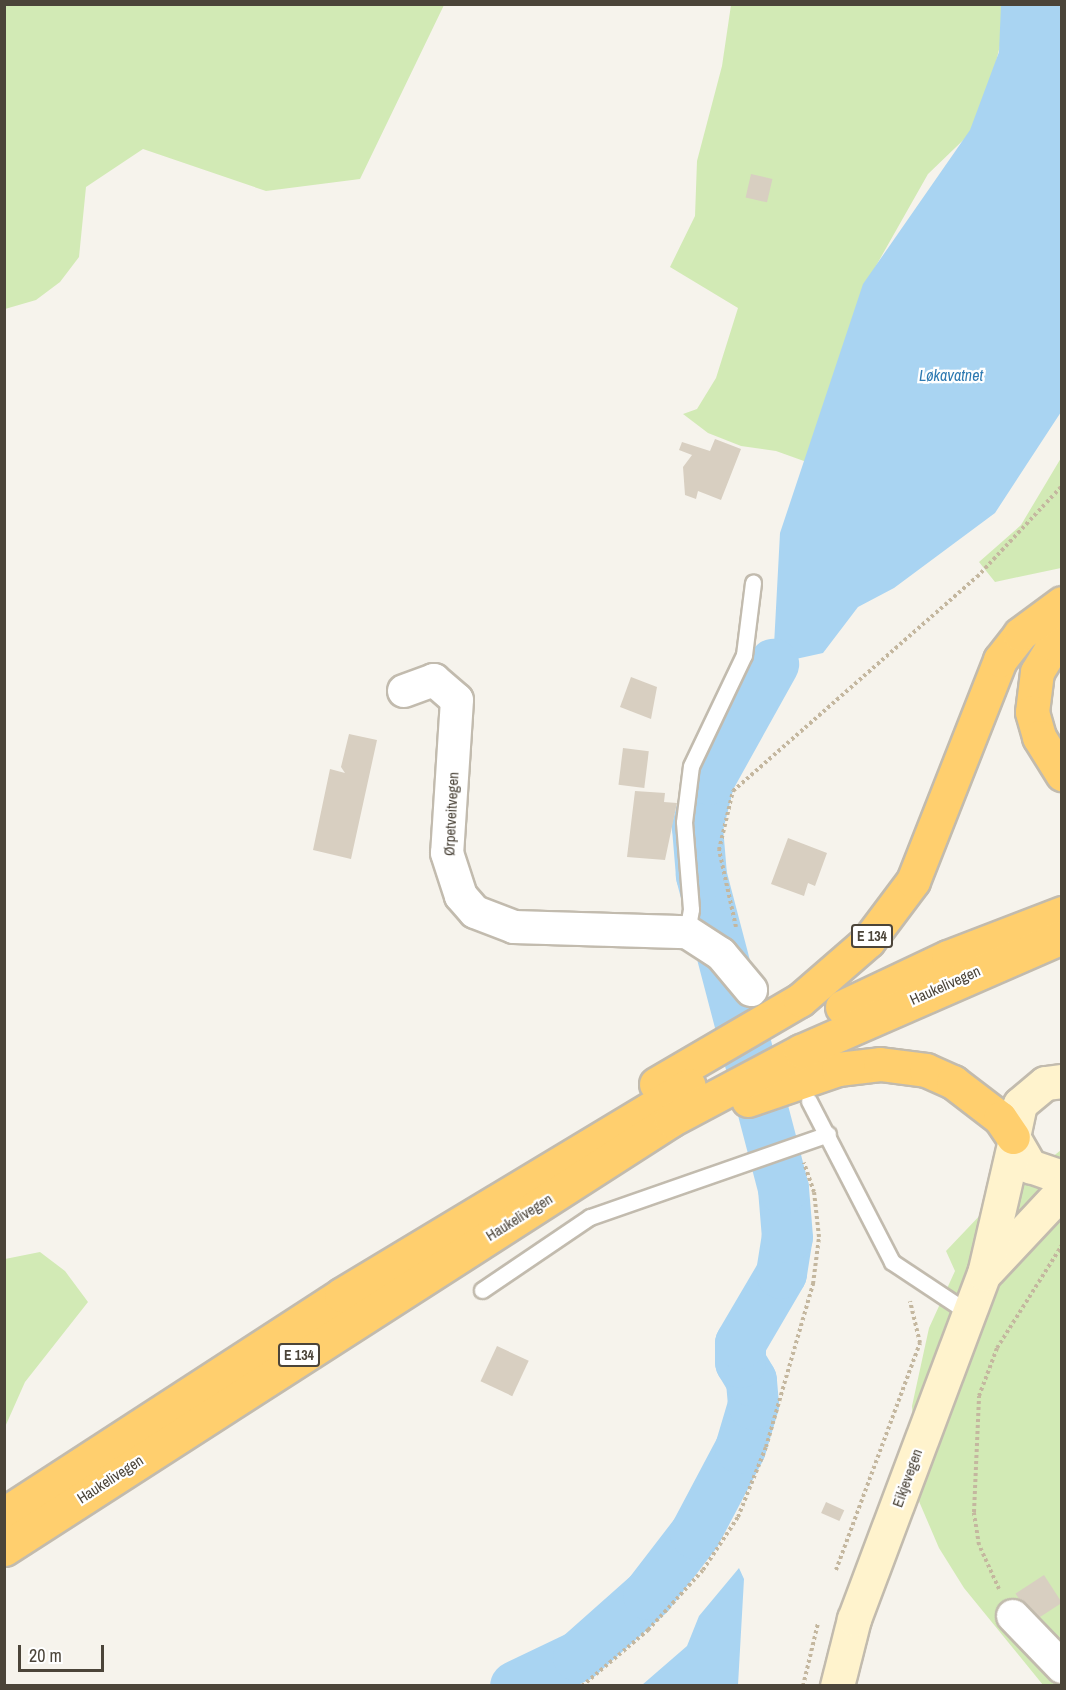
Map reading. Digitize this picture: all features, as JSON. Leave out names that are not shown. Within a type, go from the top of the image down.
[{"type":"highway","name":"E 134","points":[[555,1163],[611,1109],[790,1006],[868,941],[913,881],[1000,660],[1020,634],[1062,603]]},
{"type":"highway","points":[[1062,631],[1037,672],[1032,712],[1039,737],[1062,774]]},
{"type":"highway","name":"Haukelivegen","points":[[4,1514],[555,1163],[788,1033],[948,957],[1062,913]]},
{"type":"highway","name":"Haukelivegen","points":[[4,1550],[356,1318],[671,1120],[801,1051],[1062,937]]},
{"type":"highway","name":"E 134","points":[[599,1167],[642,1153],[778,1086],[880,1064],[926,1070],[953,1082],[1000,1118],[1014,1141]]},
{"type":"street","name":"Ørpetveitvegen","points":[[404,691],[434,680],[457,700],[447,854],[461,896],[475,912],[514,927],[687,932]]},
{"type":"street","points":[[687,932],[721,954],[752,990]]},
{"type":"street","name":"Eikjevegen","points":[[837,1686],[854,1619],[984,1274],[1020,1104],[1046,1083],[1062,1081]]},
{"type":"street","points":[[1014,1141],[1030,1166],[1062,1177]]},
{"type":"street","name":"Eikjevegen","points":[[984,1274],[1062,1191]]},
{"type":"street","points":[[1012,1616],[1062,1667]]},
{"type":"lane","points":[[687,932],[691,909],[684,822],[691,766],[744,655],[753,583]]},
{"type":"lane","points":[[809,1101],[892,1262],[969,1312]]},
{"type":"lane","points":[[482,1290],[590,1216],[828,1134]]},
{"type":"path","points":[[721,954],[736,927],[719,850],[733,791],[968,585],[1062,486]]},
{"type":"path","points":[[582,1686],[632,1646],[703,1570],[738,1517],[766,1447],[813,1284],[819,1237],[814,1192],[797,1143]]},
{"type":"path","points":[[1012,1616],[979,1545],[973,1474],[979,1396],[997,1348],[1062,1245]]},
{"type":"path","points":[[834,1576],[920,1343],[920,1324],[892,1262]]},
{"type":"path","points":[[803,1686],[819,1620]]},
{"type":"green space","points":[[4,5],[444,5],[360,179],[266,191],[143,149],[86,187],[79,257],[60,282],[36,300],[5,309]]},
{"type":"green space","points":[[731,5],[1010,5],[981,123],[928,174],[868,280],[829,470],[776,451],[741,446],[708,433],[683,414],[697,409],[716,378],[738,308],[670,267],[695,216],[697,161],[722,66]]},
{"type":"green space","points":[[1061,458],[1061,568],[995,582],[979,562],[1021,525]]},
{"type":"green space","points":[[1061,1150],[1061,1685],[1043,1685],[964,1588],[939,1548],[918,1499],[912,1406],[929,1328],[955,1271],[946,1251],[985,1210]]},
{"type":"green space","points":[[40,1252],[65,1271],[88,1302],[25,1382],[5,1427],[5,1259]]},
{"type":"water","name":"Løkavatnet","points":[[1001,5],[1061,5],[1061,412],[995,513],[894,588],[858,607],[823,653],[773,664],[780,533],[863,284],[970,130],[999,52]]},
{"type":"water","points":[[739,1568],[744,1579],[738,1685],[642,1685],[687,1646],[699,1616]]},
{"type":"building","points":[[751,174],[772,179],[767,202],[746,197]]},
{"type":"building","points":[[715,439],[741,449],[721,500],[698,491],[696,499],[685,495],[683,467],[692,455],[679,450],[682,442],[710,451]]},
{"type":"building","points":[[631,677],[657,687],[651,719],[620,707]]},
{"type":"building","points":[[349,734],[377,740],[351,859],[313,850],[330,769],[345,773],[341,767]]},
{"type":"building","points":[[623,748],[649,751],[644,788],[618,785]]},
{"type":"building","points":[[635,791],[665,793],[664,802],[677,803],[665,860],[627,857]]},
{"type":"building","points":[[788,838],[827,853],[815,886],[808,883],[804,896],[771,884]]},
{"type":"building","points":[[497,1346],[529,1361],[512,1396],[481,1381]]},
{"type":"building","points":[[826,1502],[844,1510],[839,1521],[821,1513]]},
{"type":"building","points":[[1044,1575],[1062,1603],[1033,1621],[1015,1594]]},
{"type":"waterway","points":[[515,1686],[578,1656],[648,1594],[695,1533],[740,1448],[753,1404],[751,1380],[740,1362],[740,1343],[781,1273],[787,1237],[783,1188],[701,875],[697,827],[709,779],[773,664]]}]
